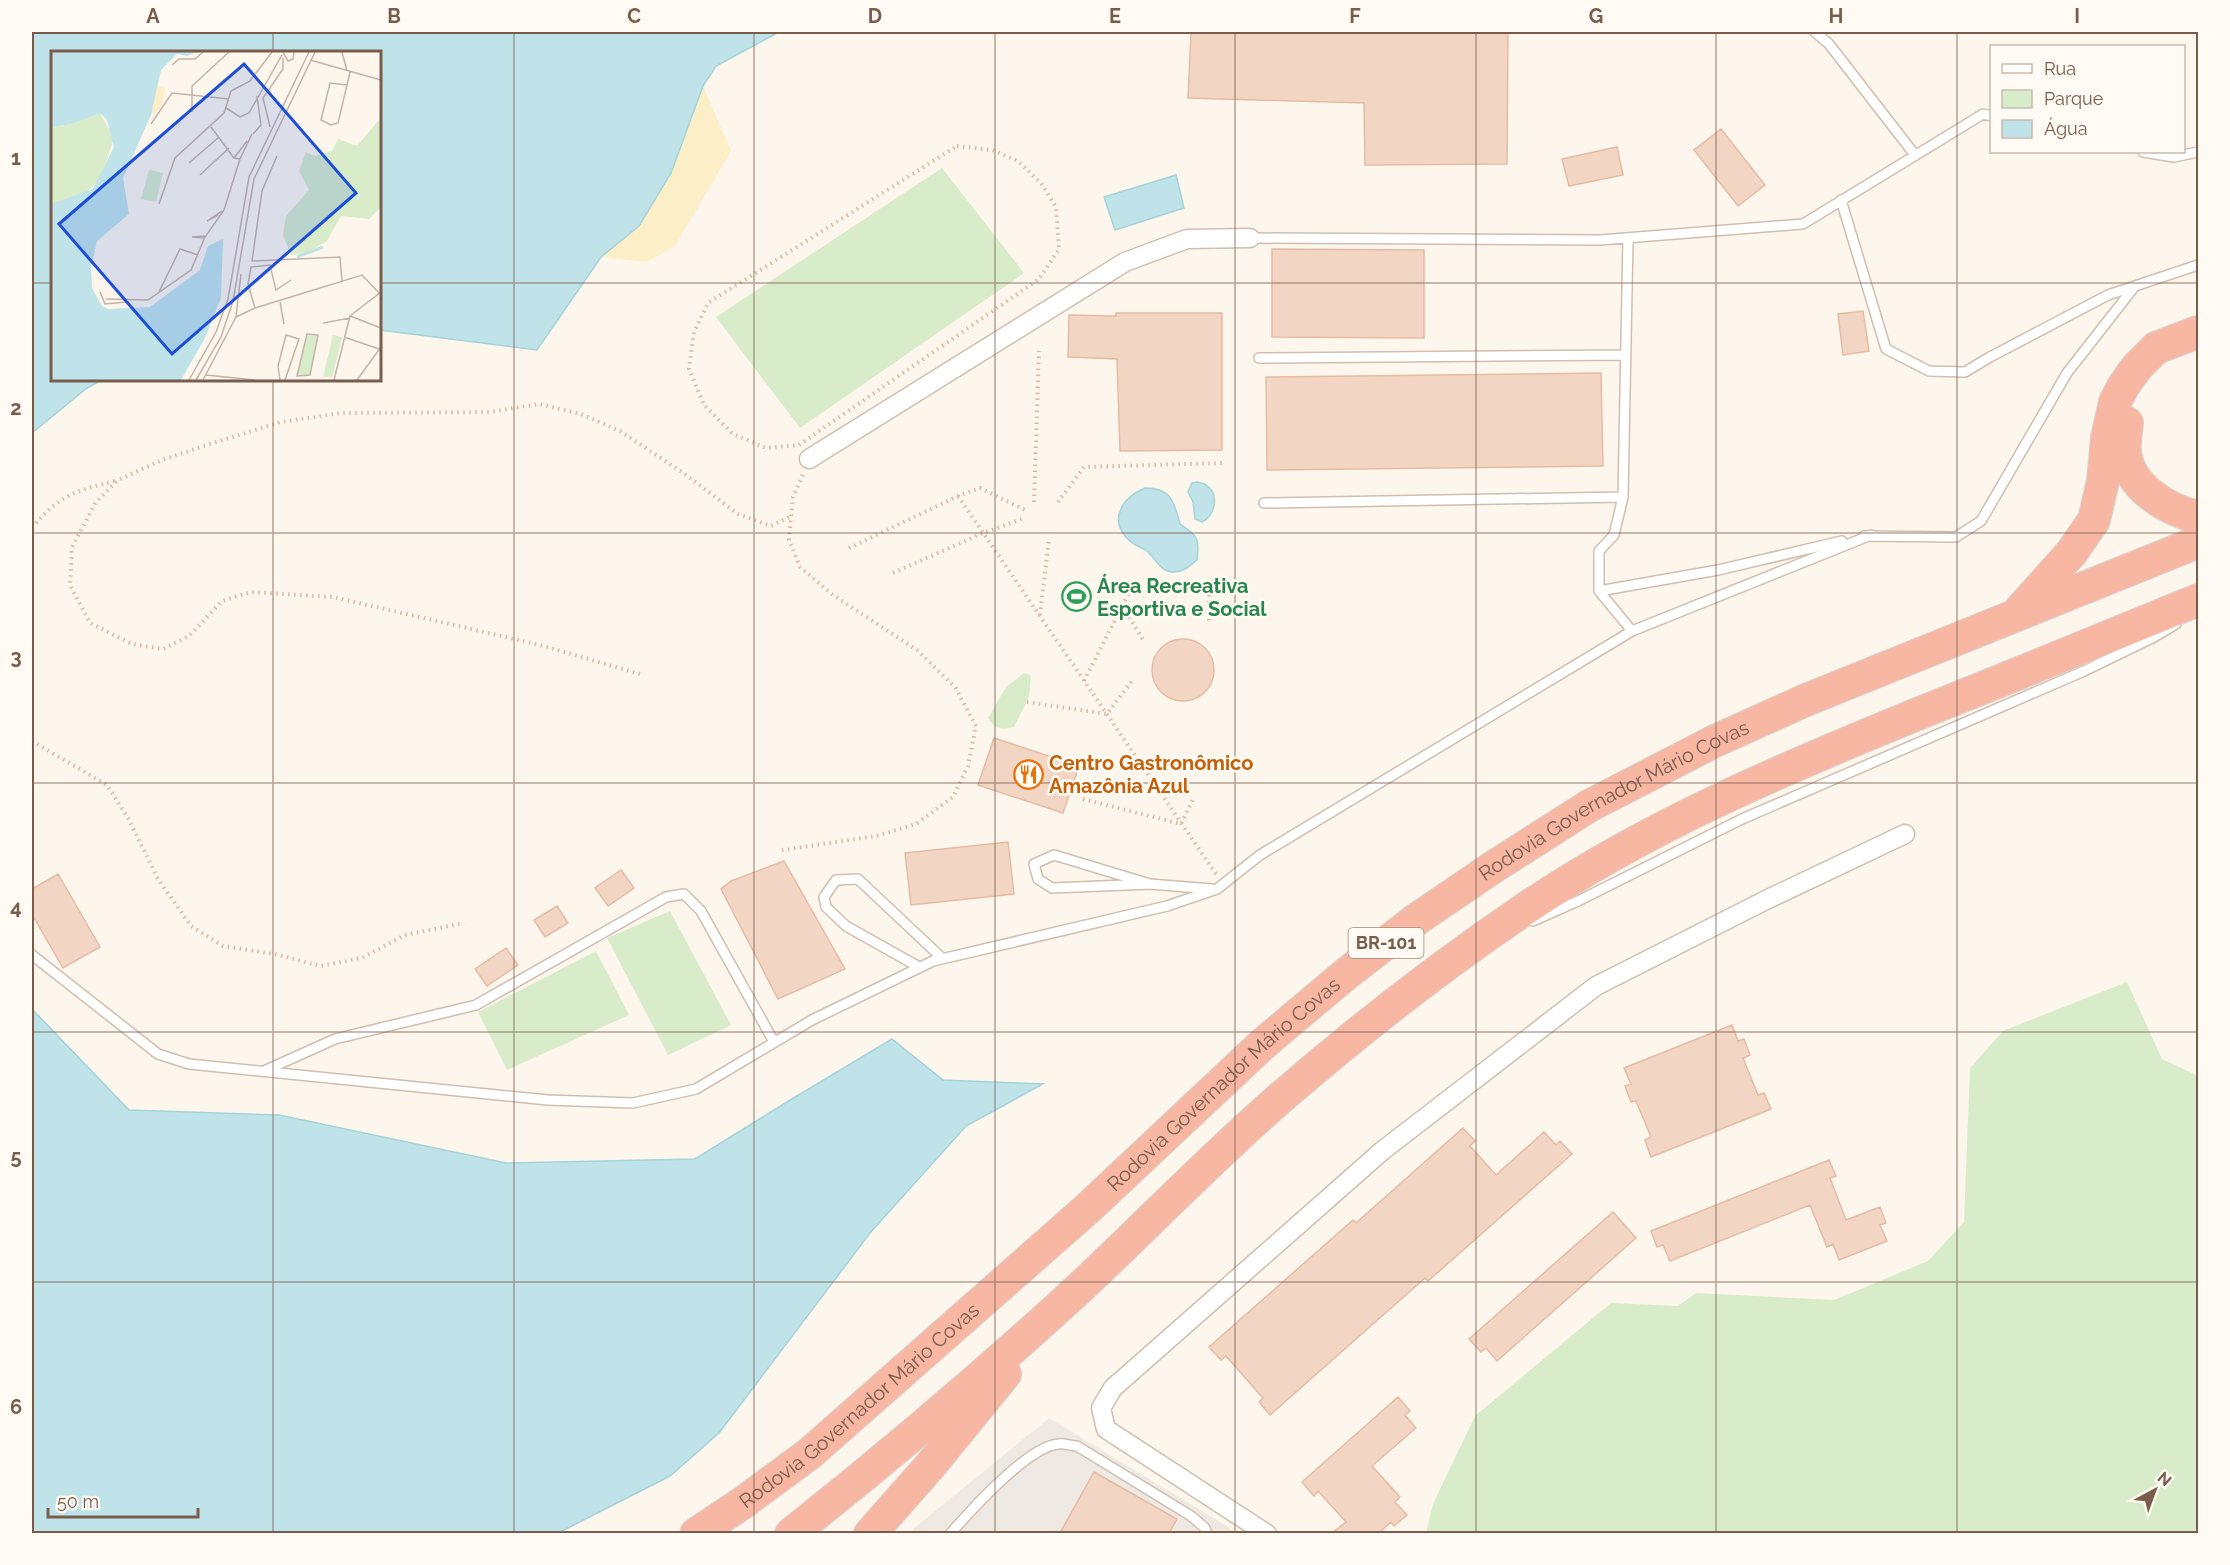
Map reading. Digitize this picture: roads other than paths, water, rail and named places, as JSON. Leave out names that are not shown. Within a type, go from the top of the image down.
[{"type":"highway","points":[[2017,613],[2072,552],[2094,520],[2103,481],[2107,438],[2115,402],[2124,385],[2137,367],[2156,348],[2199,332]]},
{"type":"highway","points":[[2199,351],[2165,362],[2154,369],[2144,382],[2134,400],[2128,420],[2124,450],[2127,463],[2145,490],[2162,503],[2185,514],[2199,517]]},
{"type":"highway","name":"Rodovia Governador Mário Covas","points":[[696,1533],[744,1502],[809,1454],[1086,1210],[1264,1043],[1418,919],[1495,866],[1588,806],[1715,741],[1806,700],[2017,613],[2199,542]]},
{"type":"highway","name":"BR-101","points":[[791,1533],[908,1438],[1062,1305],[1179,1191],[1277,1101],[1380,1016],[1467,950],[1570,880],[1722,798],[1823,753],[2190,611]]},
{"type":"highway","points":[[870,1533],[930,1466],[1062,1305]]},
{"type":"street","points":[[809,459],[1125,262],[1187,239],[1250,238]]},
{"type":"street","points":[[1267,1533],[1106,1429],[1101,1408],[1113,1388],[1382,1152],[1596,986],[1768,899],[1905,834]]},
{"type":"lane","points":[[1815,32],[1829,44],[1915,155]]},
{"type":"lane","points":[[1250,238],[1588,240],[1803,224],[1983,114],[1990,116]]},
{"type":"lane","points":[[2149,153],[2174,157],[2199,152]]},
{"type":"lane","points":[[1841,200],[1886,349],[1929,371],[1965,372],[2108,296],[2199,265]]},
{"type":"lane","points":[[1628,238],[1623,497],[1614,535],[1599,551],[1599,591],[1632,631]]},
{"type":"lane","points":[[1599,591],[1718,570],[1870,535],[1956,537],[1981,520],[2067,373],[2135,286]]},
{"type":"lane","points":[[1259,358],[1625,355]]},
{"type":"lane","points":[[1264,503],[1623,497]]},
{"type":"lane","points":[[32,955],[158,1054],[189,1064],[548,1100],[633,1103],[696,1089],[812,1020],[942,958],[1167,906],[1220,887],[1260,855],[1632,631],[1870,535]]},
{"type":"lane","points":[[1528,923],[1578,901],[1752,815],[2084,671],[2154,638],[2190,611]]},
{"type":"lane","points":[[1150,884],[1054,855],[1034,864],[1038,879],[1052,888],[1150,884],[1220,887]]},
{"type":"lane","points":[[920,967],[846,926],[826,907],[824,897],[836,880],[858,879],[942,958]]},
{"type":"lane","points":[[263,1071],[335,1039],[476,1005],[666,897],[684,894],[701,911],[774,1042]]},
{"type":"lane","points":[[1467,950],[1518,927]]},
{"type":"lane","points":[[950,1533],[1026,1459],[1058,1444],[1077,1446],[1191,1516],[1205,1528],[1207,1533]]},
{"type":"water","points":[[32,32],[779,32],[716,66],[703,86],[671,173],[639,226],[601,257],[537,350],[381,330],[381,51],[51,51],[51,381],[100,381],[87,388],[32,433]]},
{"type":"water","points":[[1176,175],[1184,208],[1115,230],[1104,197]]},
{"type":"water","points":[[1192,483],[1205,484],[1210,489],[1214,499],[1213,510],[1202,522],[1195,519],[1193,502],[1188,492]]},
{"type":"water","points":[[1145,488],[1166,493],[1176,509],[1180,524],[1196,538],[1197,560],[1189,567],[1176,572],[1164,569],[1147,551],[1131,542],[1120,527],[1120,511],[1124,504]]},
{"type":"water","points":[[32,1009],[129,1110],[279,1115],[506,1163],[695,1159],[892,1039],[943,1080],[1043,1084],[966,1126],[870,1233],[719,1433],[670,1476],[558,1533],[32,1533]]},
{"type":"place","name":"Área Recreativa Esportiva e Social","points":[[1076,597]]},
{"type":"place","name":"Centro Gastronômico Amazônia Azul","points":[[1028,775]]}]
